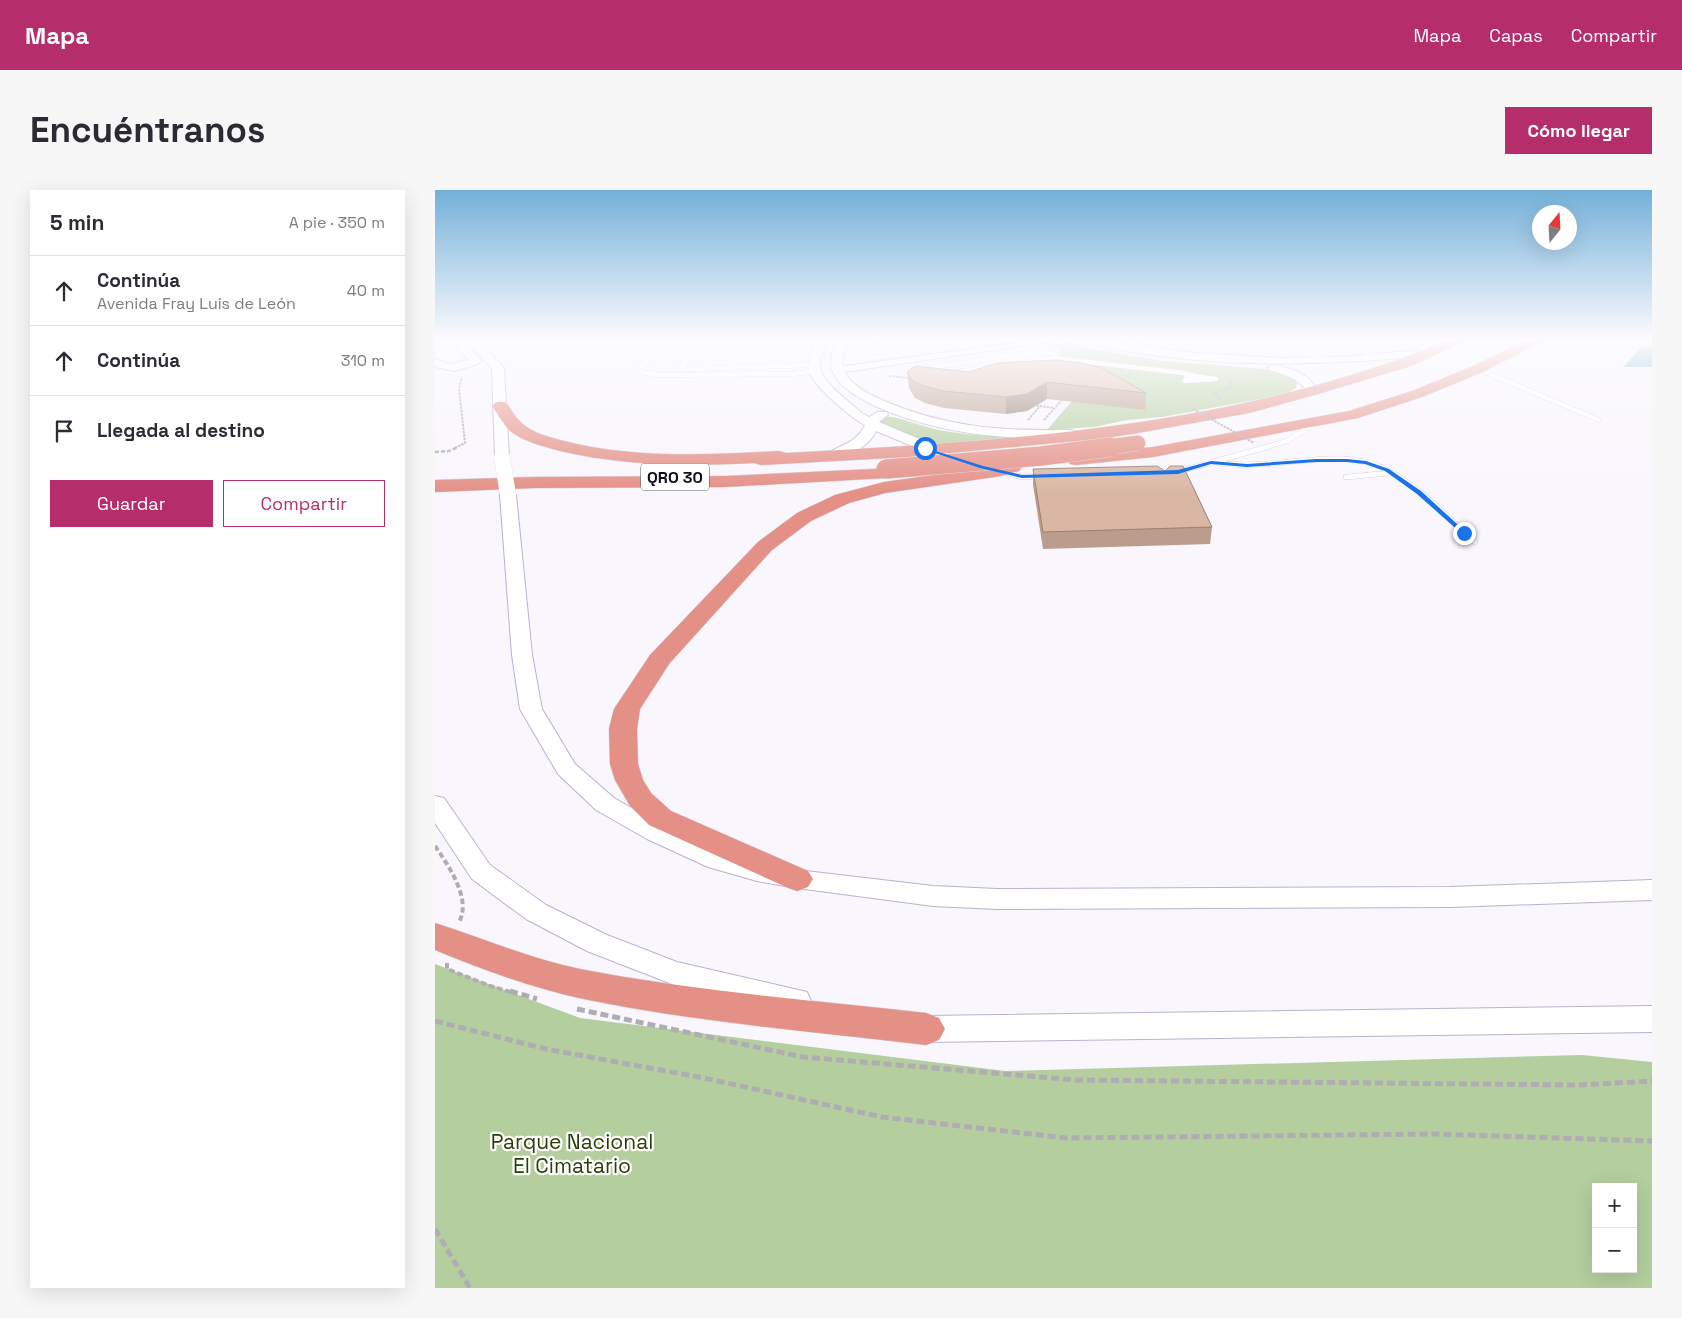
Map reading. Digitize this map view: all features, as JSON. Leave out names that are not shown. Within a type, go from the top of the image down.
[{"type":"highway","name":"QRO 30","points":[[928,449],[1098,434],[1249,408],[1312,391]]},
{"type":"highway","name":"QRO 30","points":[[1131,441],[1297,405],[1339,391]]},
{"type":"highway","name":"QRO 30","points":[[464,480],[534,482],[886,466],[1041,456],[1323,408],[1395,391]]},
{"type":"highway","name":"QRO 30","points":[[998,468],[1153,452],[1313,424],[1370,409],[1424,391]]},
{"type":"highway","points":[[500,406],[515,426],[538,440],[580,451],[631,458],[690,460],[928,449]]},
{"type":"highway","points":[[1070,461],[1026,460],[1008,455],[1008,452],[1019,447],[1103,438],[1243,414],[1249,408]]},
{"type":"highway","points":[[599,472],[928,449]]},
{"type":"highway","name":"QRO 30","points":[[464,480],[599,472],[886,466]]},
{"type":"highway","points":[[534,482],[605,484],[844,476],[998,468]]},
{"type":"highway","points":[[797,880],[660,818],[640,799],[629,780],[624,764],[623,729],[627,709],[659,660],[765,546],[804,516],[842,499],[884,488],[998,468]]},
{"type":"highway","points":[[435,477],[464,480]]},
{"type":"highway","points":[[435,486],[464,480]]},
{"type":"highway","points":[[435,936],[491,958],[577,983],[684,1001],[926,1029]]},
{"type":"main road","points":[[499,391],[502,457],[508,495],[522,655],[531,709],[566,769],[605,804],[656,833],[717,861],[797,880],[933,896],[997,899],[1450,897],[1652,890]]},
{"type":"main road","points":[[832,391],[857,416],[889,432],[928,449],[998,468]]},
{"type":"main road","points":[[858,391],[927,422],[950,428],[997,434],[1098,434]]},
{"type":"main road","points":[[838,453],[858,443],[868,434],[877,417],[886,414],[911,415]]},
{"type":"main road","points":[[889,432],[906,434],[918,432],[928,426],[927,422]]},
{"type":"main road","points":[[435,804],[481,872],[536,912],[597,943],[672,972],[752,993],[838,1009],[926,1029],[1652,1019]]},
{"type":"lane","points":[[1531,391],[1599,420]]},
{"type":"lane","points":[[1169,472],[1178,472],[1287,441],[1313,424]]},
{"type":"lane","points":[[1211,462],[1247,465],[1347,460],[1377,465],[1419,493],[1475,542]]},
{"type":"lane","points":[[998,468],[1022,476],[1052,476]]},
{"type":"lane","points":[[1175,482],[1178,472]]},
{"type":"lane","points":[[1346,477],[1391,473]]},
{"type":"path","points":[[435,452],[449,450],[465,443],[459,391]]},
{"type":"path","points":[[1217,391],[1214,392],[1226,404]]},
{"type":"path","points":[[1042,423],[1061,401]]},
{"type":"path","points":[[1031,406],[1055,408]]},
{"type":"path","points":[[1034,422],[1026,422],[1040,407]]},
{"type":"path","points":[[1193,409],[1254,443]]},
{"type":"path","points":[[1186,412],[1202,409]]},
{"type":"path","points":[[435,1021],[546,1049],[704,1078],[882,1117],[1066,1138],[1436,1134],[1652,1141]]},
{"type":"path","points":[[435,1228],[470,1288]]},
{"type":"green space","points":[[1114,391],[1290,391],[1271,397],[1162,417],[1127,420],[1094,427],[1047,430],[1071,402]]},
{"type":"green space","points":[[883,416],[951,432],[1039,438],[926,445],[874,421]]},
{"type":"green space","name":"Parque Nacional El Cimatario","points":[[435,964],[580,1018],[1005,1071],[1582,1055],[1652,1062],[1652,1288],[435,1288]]},
{"type":"building","points":[[946,391],[1032,391],[1027,394],[1006,397]]},
{"type":"building","points":[[1157,466],[1165,471],[1170,466],[1183,466],[1212,527],[1043,532],[1033,469]]},
{"type":"route","points":[[925,448],[982,467],[1022,476],[1178,472],[1211,462],[1247,465],[1316,460],[1347,460],[1377,465],[1387,470],[1419,493],[1464,533]]}]
